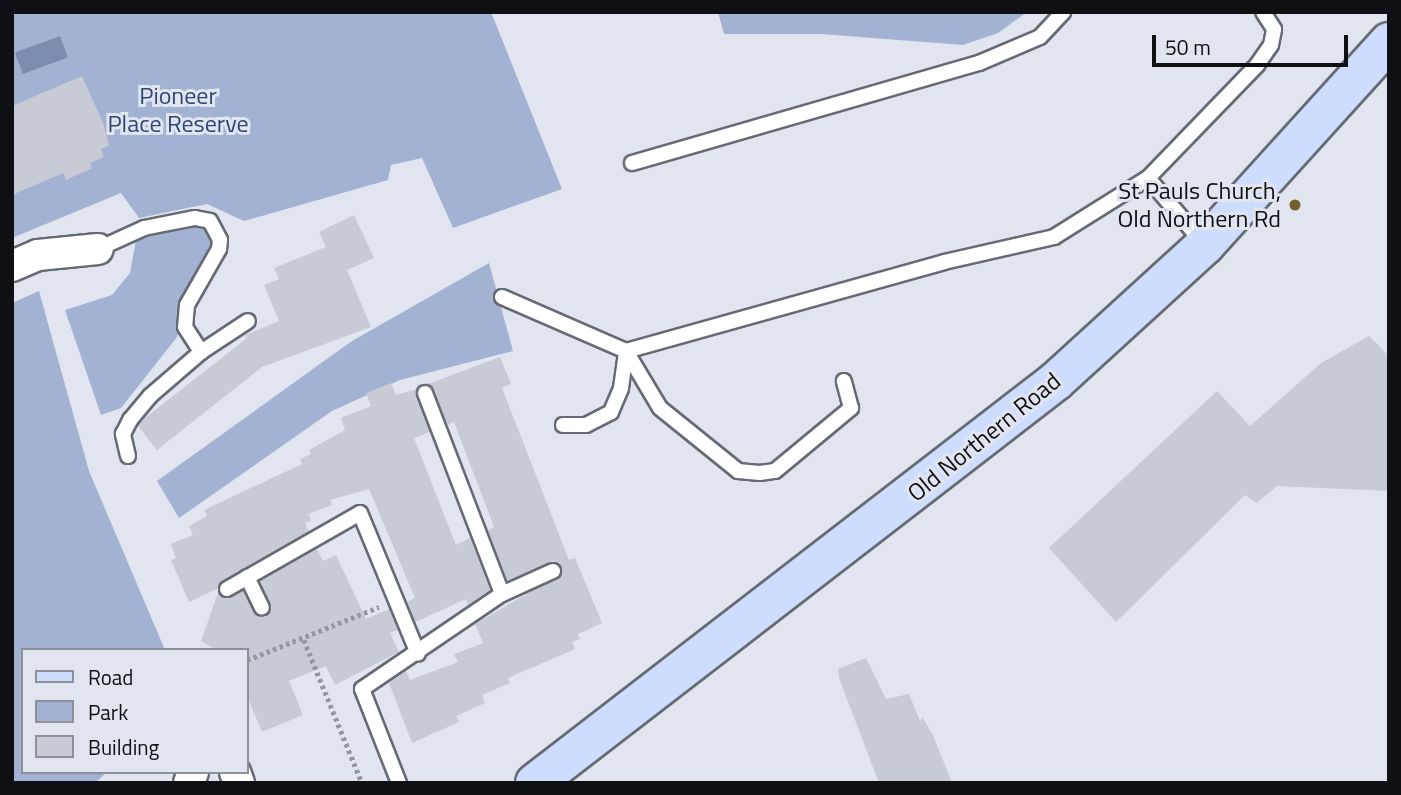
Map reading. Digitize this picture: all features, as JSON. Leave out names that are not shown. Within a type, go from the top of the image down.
[{"type":"main road","name":"Old Northern Road","points":[[535,783],[1024,407],[1205,244],[1389,42]]},
{"type":"street","points":[[12,266],[38,256],[98,249]]},
{"type":"lane","points":[[632,163],[979,63],[1040,37],[1063,12]]},
{"type":"lane","points":[[626,351],[944,262],[1054,237],[1148,178],[1257,65],[1271,45],[1274,29],[1263,12]]},
{"type":"lane","points":[[1148,178],[1205,244]]},
{"type":"lane","points":[[98,249],[144,228],[195,218],[210,221],[219,249],[184,316],[185,327],[201,352]]},
{"type":"lane","points":[[502,297],[626,351],[660,408],[738,471],[775,471],[851,408],[844,381]]},
{"type":"lane","points":[[128,456],[123,434],[130,420],[150,396],[201,352],[248,321]]},
{"type":"lane","points":[[563,425],[586,425],[611,412],[621,388],[626,351]]},
{"type":"lane","points":[[425,393],[502,594]]},
{"type":"lane","points":[[228,589],[360,513],[418,654]]},
{"type":"lane","points":[[399,783],[362,689],[418,654],[502,594],[553,571]]},
{"type":"lane","points":[[247,577],[262,608]]},
{"type":"path","points":[[248,660],[304,640],[396,599]]},
{"type":"path","points":[[304,640],[362,783]]},
{"type":"green space","name":"Pioneer Place Reserve","points":[[12,12],[491,12],[562,189],[453,228],[422,158],[391,165],[388,180],[244,221],[207,204],[139,218],[121,193],[12,238]]},
{"type":"green space","points":[[718,12],[1027,12],[998,33],[963,45],[821,34],[724,34]]},
{"type":"green space","points":[[189,215],[209,228],[215,238],[186,291],[177,337],[121,408],[101,415],[65,310],[112,295],[130,273],[136,240]]},
{"type":"green space","points":[[489,263],[513,351],[400,380],[332,411],[179,518],[157,481],[352,341]]},
{"type":"green space","points":[[39,291],[89,471],[164,648],[21,648],[21,774],[105,774],[95,783],[12,783],[12,303]]},
{"type":"shaded area","points":[[60,36],[68,58],[23,74],[15,52]]},
{"type":"building","points":[[82,76],[103,123],[109,146],[101,149],[104,157],[90,163],[92,168],[66,180],[63,173],[12,195],[12,106]]},
{"type":"building","points":[[354,215],[374,258],[347,270],[371,327],[262,367],[157,450],[138,426],[140,422],[247,338],[245,335],[279,321],[264,285],[279,279],[274,268],[326,247],[319,232]]},
{"type":"building","points":[[1369,336],[1389,356],[1389,491],[1277,486],[1257,503],[1245,495],[1116,622],[1049,548],[1217,391],[1250,426],[1321,363]]},
{"type":"building","points":[[500,357],[511,384],[502,388],[569,560],[575,558],[602,623],[578,634],[580,639],[572,642],[575,649],[508,678],[510,683],[482,695],[485,703],[456,716],[459,722],[412,743],[389,683],[406,671],[410,680],[458,662],[454,654],[483,643],[475,624],[562,573],[553,561],[507,581],[488,530],[494,527],[454,422],[448,425],[428,384]]},
{"type":"building","points":[[391,383],[396,395],[417,389],[430,432],[414,438],[456,545],[470,538],[490,590],[468,605],[466,599],[415,622],[407,602],[415,598],[369,489],[330,500],[332,505],[309,514],[311,521],[305,523],[309,531],[222,581],[217,589],[189,602],[171,560],[176,558],[171,544],[193,535],[189,526],[207,516],[204,510],[302,464],[300,459],[311,454],[309,450],[345,430],[341,418],[371,406],[366,393]]},
{"type":"building","points":[[317,549],[323,561],[336,555],[366,619],[389,609],[398,630],[390,633],[399,652],[335,685],[326,666],[289,681],[303,715],[262,732],[248,698],[248,648],[213,648],[201,641],[218,593],[228,599],[243,591],[256,616],[266,617],[272,608],[260,581]]},
{"type":"building","points":[[866,658],[886,699],[909,694],[920,721],[923,718],[933,735],[952,783],[879,783],[839,678],[838,669]]},
{"type":"place","name":"St Pauls Church, Old Northern Rd","points":[[1295,205]]}]
